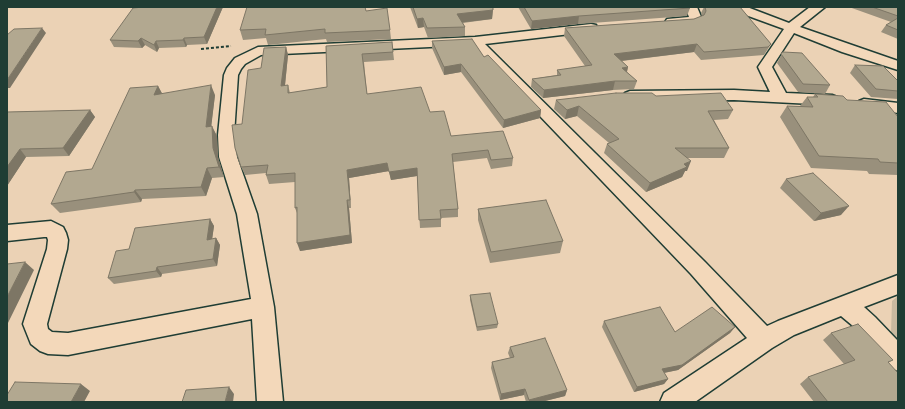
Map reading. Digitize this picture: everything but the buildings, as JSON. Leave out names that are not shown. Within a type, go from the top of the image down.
[{"type":"street","points":[[661,23],[694,20],[696,18],[691,7]]},
{"type":"street","points":[[736,7],[847,49],[898,66]]},
{"type":"street","points":[[780,97],[765,66],[791,28],[808,13],[819,7]]},
{"type":"street","points":[[270,402],[263,307],[247,214],[227,150],[226,135],[230,75],[240,61],[258,51],[475,41],[600,28]]},
{"type":"street","points":[[475,41],[547,105],[764,340]]},
{"type":"street","points":[[613,96],[780,97],[841,101],[898,108]]},
{"type":"street","points":[[7,233],[52,229],[56,233],[58,240],[57,249],[35,324],[39,336],[48,342],[68,344],[263,307]]},
{"type":"street","points":[[673,402],[764,340],[786,328],[898,284]]},
{"type":"street","points":[[844,305],[867,324],[898,359]]},
{"type":"shaded area","points":[[898,296],[898,343],[891,334],[892,301]]}]
